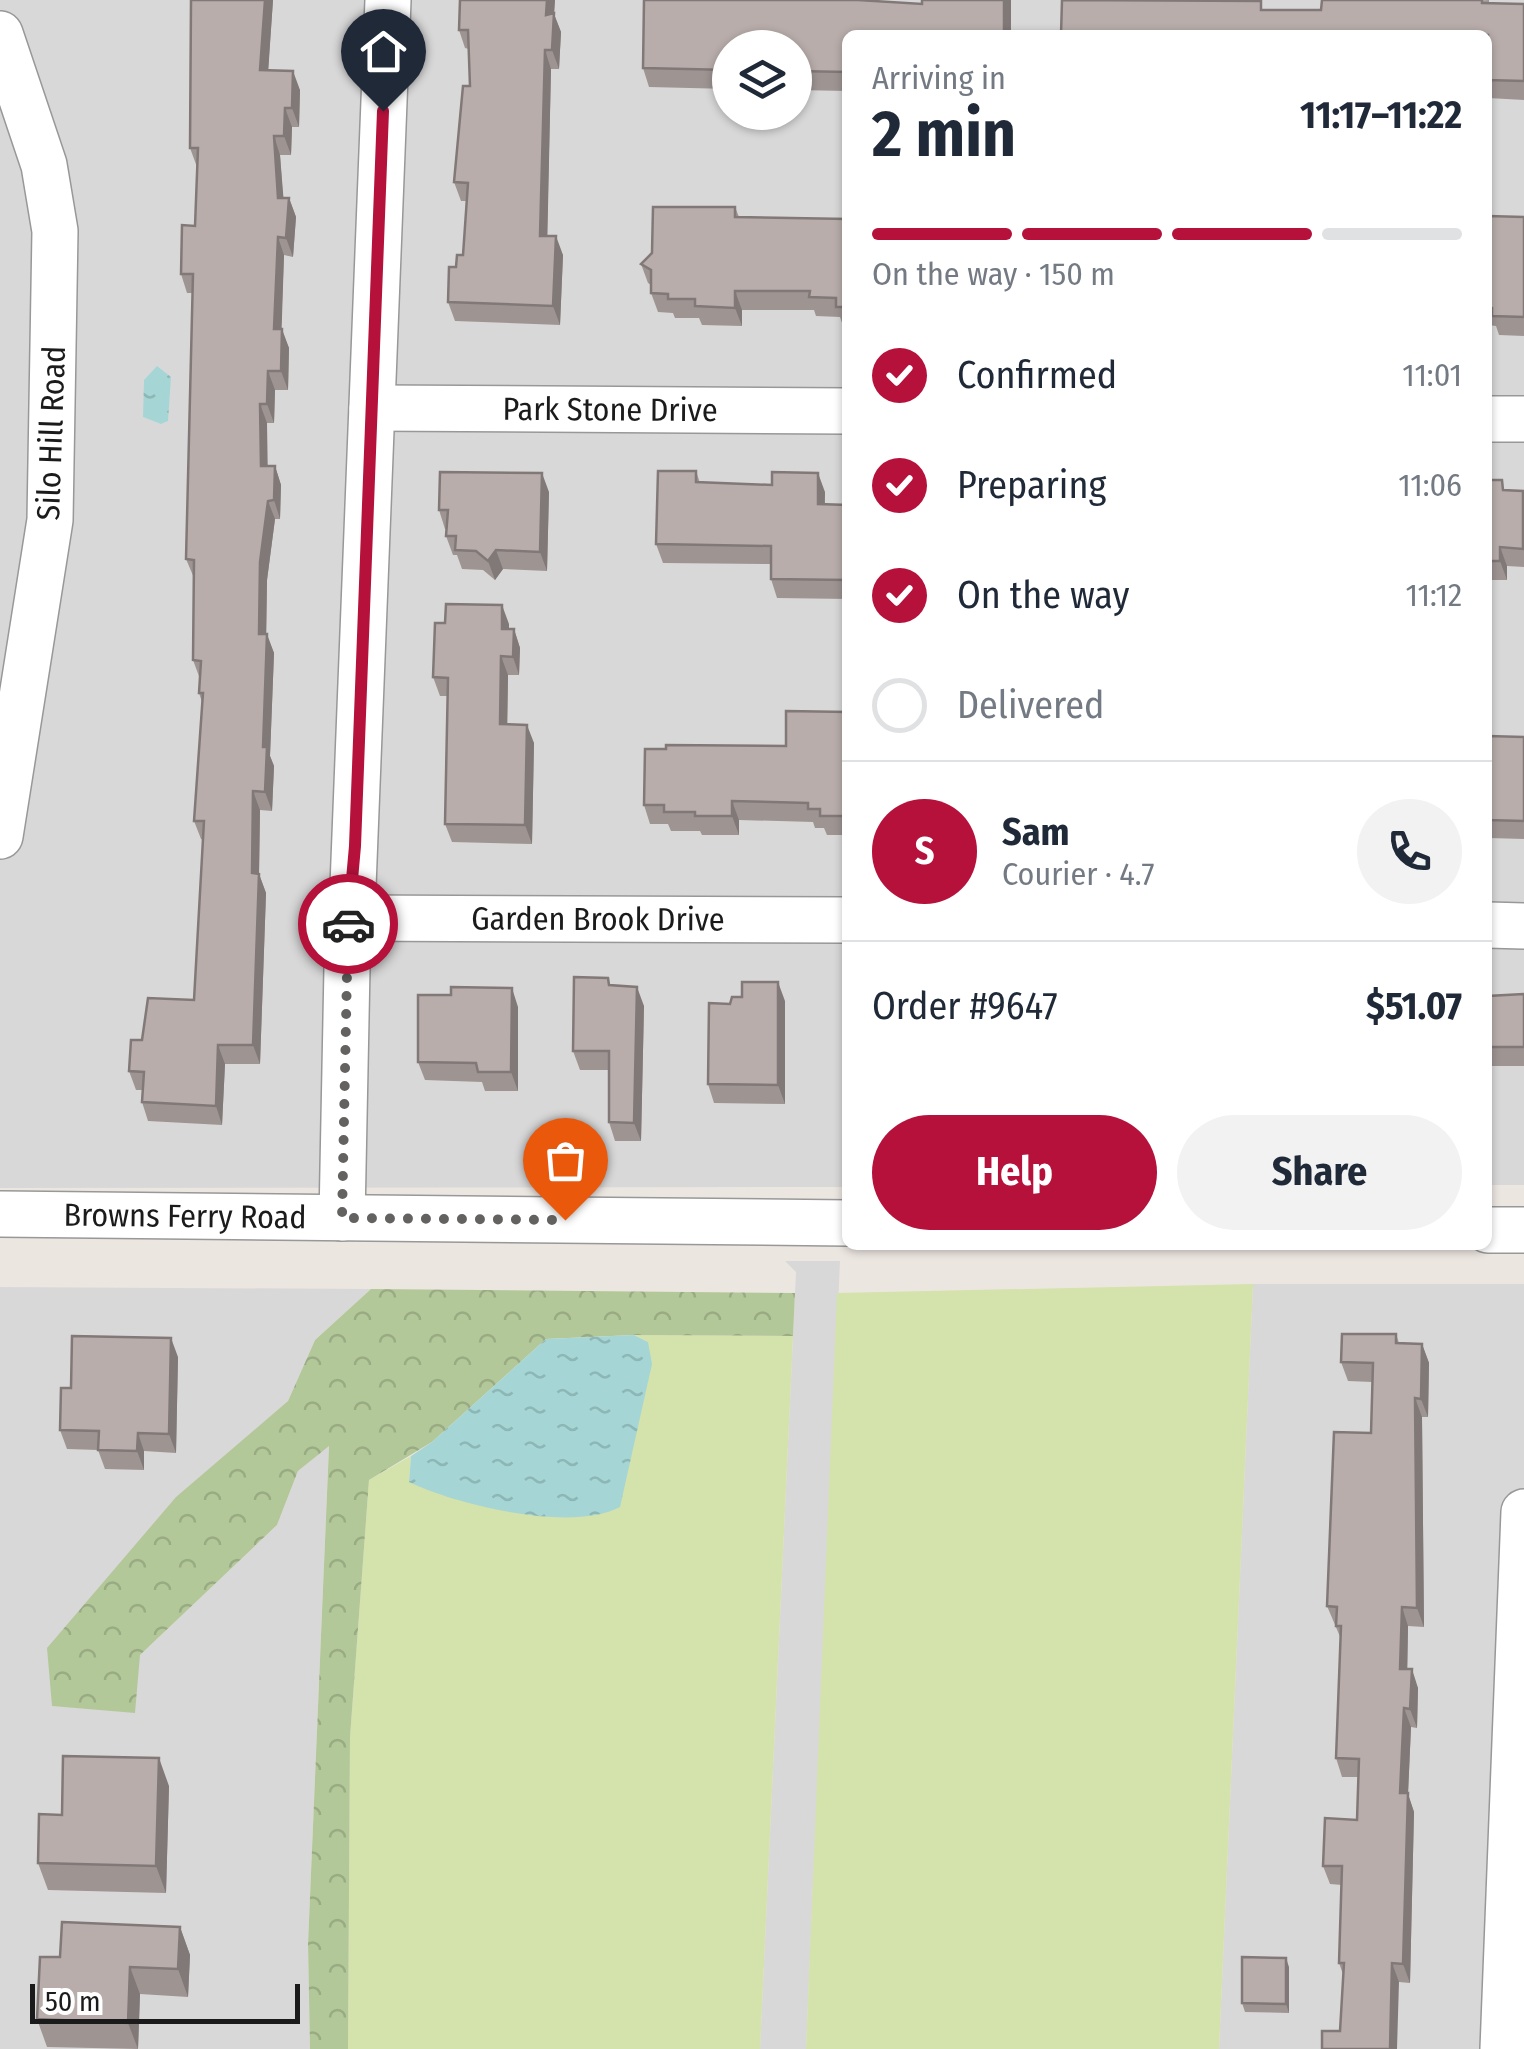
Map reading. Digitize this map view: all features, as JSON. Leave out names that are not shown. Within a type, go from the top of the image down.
[{"type":"street","points":[[342,1218],[348,918],[354,866],[388,0]]},
{"type":"street","name":"Silo Hill Road","points":[[0,34],[44,165],[55,231],[50,520],[0,836]]},
{"type":"street","name":"Park Stone Drive","points":[[372,408],[842,411]]},
{"type":"street","points":[[1492,419],[1524,420]]},
{"type":"street","name":"Garden Brook Drive","points":[[348,918],[842,920]]},
{"type":"street","points":[[1492,926],[1524,926]]},
{"type":"street","name":"Browns Ferry Road","points":[[0,1214],[842,1223]]},
{"type":"street","points":[[1492,1230],[1524,1230]]},
{"type":"street","points":[[1503,2049],[1524,1512]]},
{"type":"shaded area","points":[[0,0],[1524,0],[1524,1185],[1492,1185],[1492,30],[842,30],[842,1187],[0,1188]]},
{"type":"shaded area","points":[[785,1261],[840,1261],[806,2049],[760,2049],[796,1272]]},
{"type":"shaded area","points":[[1253,1284],[1524,1284],[1524,2049],[1219,2049]]},
{"type":"shaded area","points":[[0,1287],[371,1289],[315,1340],[288,1401],[244,1441],[140,1655],[277,1525],[298,1471],[329,1445],[308,1944],[310,2049],[0,2049]]},
{"type":"green space","points":[[1253,1284],[1219,2049],[806,2049],[837,1293]]},
{"type":"green space","points":[[371,1289],[795,1293],[793,1336],[546,1339],[432,1442],[369,1480],[350,1737],[348,2049],[310,2049],[308,1944],[329,1446],[298,1471],[277,1525],[140,1655],[135,1713],[52,1706],[47,1648],[176,1497],[288,1401],[315,1340]]},
{"type":"green space","points":[[634,1335],[793,1336],[760,2049],[348,2049],[350,1737],[369,1480],[411,1456],[409,1482],[648,1342]]},
{"type":"water","points":[[157,366],[171,377],[168,421],[161,424],[143,417],[144,380]]},
{"type":"water","points":[[634,1335],[648,1342],[652,1364],[620,1507],[599,1514],[545,1517],[484,1507],[409,1482],[411,1456],[432,1442],[546,1339]]},
{"type":"building","points":[[191,0],[265,0],[260,70],[293,71],[292,108],[285,108],[284,136],[274,136],[278,198],[289,198],[286,238],[278,237],[274,329],[282,329],[281,371],[268,371],[267,404],[260,404],[261,466],[275,466],[274,500],[268,501],[260,562],[259,634],[267,634],[263,747],[267,747],[265,792],[253,791],[252,873],[259,874],[253,1045],[218,1045],[216,1106],[142,1102],[144,1072],[129,1071],[131,1040],[142,1040],[148,998],[194,1000],[204,821],[194,821],[203,693],[199,693],[201,661],[193,660],[194,560],[186,559],[193,274],[181,274],[182,225],[195,226],[198,148],[190,148]]},
{"type":"building","points":[[460,0],[547,0],[546,15],[554,13],[552,50],[545,50],[540,236],[556,236],[553,306],[448,302],[449,267],[456,267],[457,255],[463,255],[468,183],[454,182],[463,86],[470,86],[468,30],[459,30]]},
{"type":"building","points":[[644,0],[858,0],[922,4],[922,0],[1004,0],[1004,30],[842,30],[842,72],[812,71],[812,30],[712,30],[712,70],[643,68]]},
{"type":"building","points":[[1062,0],[1261,1],[1261,10],[1321,10],[1322,0],[1482,0],[1524,4],[1524,81],[1492,80],[1492,30],[1061,30]]},
{"type":"building","points":[[653,207],[735,207],[735,217],[842,219],[842,307],[836,307],[836,298],[809,297],[810,291],[735,291],[735,308],[695,306],[695,299],[668,299],[668,294],[651,293],[651,270],[641,264],[652,253]]},
{"type":"building","points":[[1492,216],[1524,217],[1524,317],[1492,316]]},
{"type":"building","points":[[658,471],[696,471],[696,482],[772,485],[772,472],[818,473],[818,504],[842,505],[842,580],[771,579],[771,546],[656,544]]},
{"type":"building","points":[[440,472],[542,473],[540,552],[496,550],[488,561],[476,551],[455,550],[456,536],[446,536],[448,510],[439,510]]},
{"type":"building","points":[[1492,480],[1502,480],[1503,490],[1523,491],[1523,549],[1500,547],[1500,561],[1492,561]]},
{"type":"building","points":[[446,604],[502,605],[502,629],[514,629],[513,657],[501,656],[500,724],[527,725],[525,825],[445,824],[448,678],[433,677],[435,623],[445,623]]},
{"type":"building","points":[[786,711],[842,712],[842,816],[820,816],[820,809],[808,809],[808,803],[732,801],[732,816],[695,816],[695,812],[664,812],[664,805],[644,805],[645,749],[666,749],[666,745],[786,746]]},
{"type":"building","points":[[1492,736],[1524,737],[1524,821],[1492,820]]},
{"type":"building","points":[[574,977],[608,978],[609,985],[637,987],[634,1123],[609,1122],[609,1051],[573,1051]]},
{"type":"building","points":[[742,982],[778,982],[778,1085],[708,1084],[709,1003],[730,1004],[732,997],[742,997]]},
{"type":"building","points":[[451,987],[512,988],[511,1072],[478,1072],[476,1063],[418,1062],[418,995],[451,995]]},
{"type":"building","points":[[1524,994],[1524,1047],[1492,1047],[1492,996]]},
{"type":"building","points":[[1342,1334],[1396,1334],[1396,1343],[1422,1344],[1421,1399],[1415,1398],[1417,1608],[1402,1607],[1400,1669],[1412,1669],[1410,1709],[1404,1708],[1400,1793],[1408,1793],[1403,1964],[1392,1963],[1390,2049],[1322,2049],[1322,2031],[1340,2031],[1344,1963],[1339,1963],[1342,1866],[1323,1866],[1325,1818],[1357,1820],[1359,1759],[1336,1758],[1341,1626],[1336,1626],[1337,1607],[1327,1606],[1334,1432],[1371,1433],[1373,1363],[1341,1362]]},
{"type":"building","points":[[72,1336],[171,1338],[169,1434],[138,1433],[137,1451],[98,1450],[99,1431],[60,1430],[61,1388],[71,1388]]},
{"type":"building","points":[[63,1756],[159,1758],[156,1866],[38,1863],[39,1814],[62,1815]]},
{"type":"building","points":[[62,1922],[180,1927],[178,1969],[130,1967],[128,2023],[37,2019],[40,1957],[60,1957]]},
{"type":"building","points":[[1242,1957],[1286,1958],[1286,2004],[1242,2003]]},
{"type":"way so far","points":[[348,924],[342,1218],[565,1220]]},
{"type":"route","points":[[348,924],[355,846],[383,111]]}]
